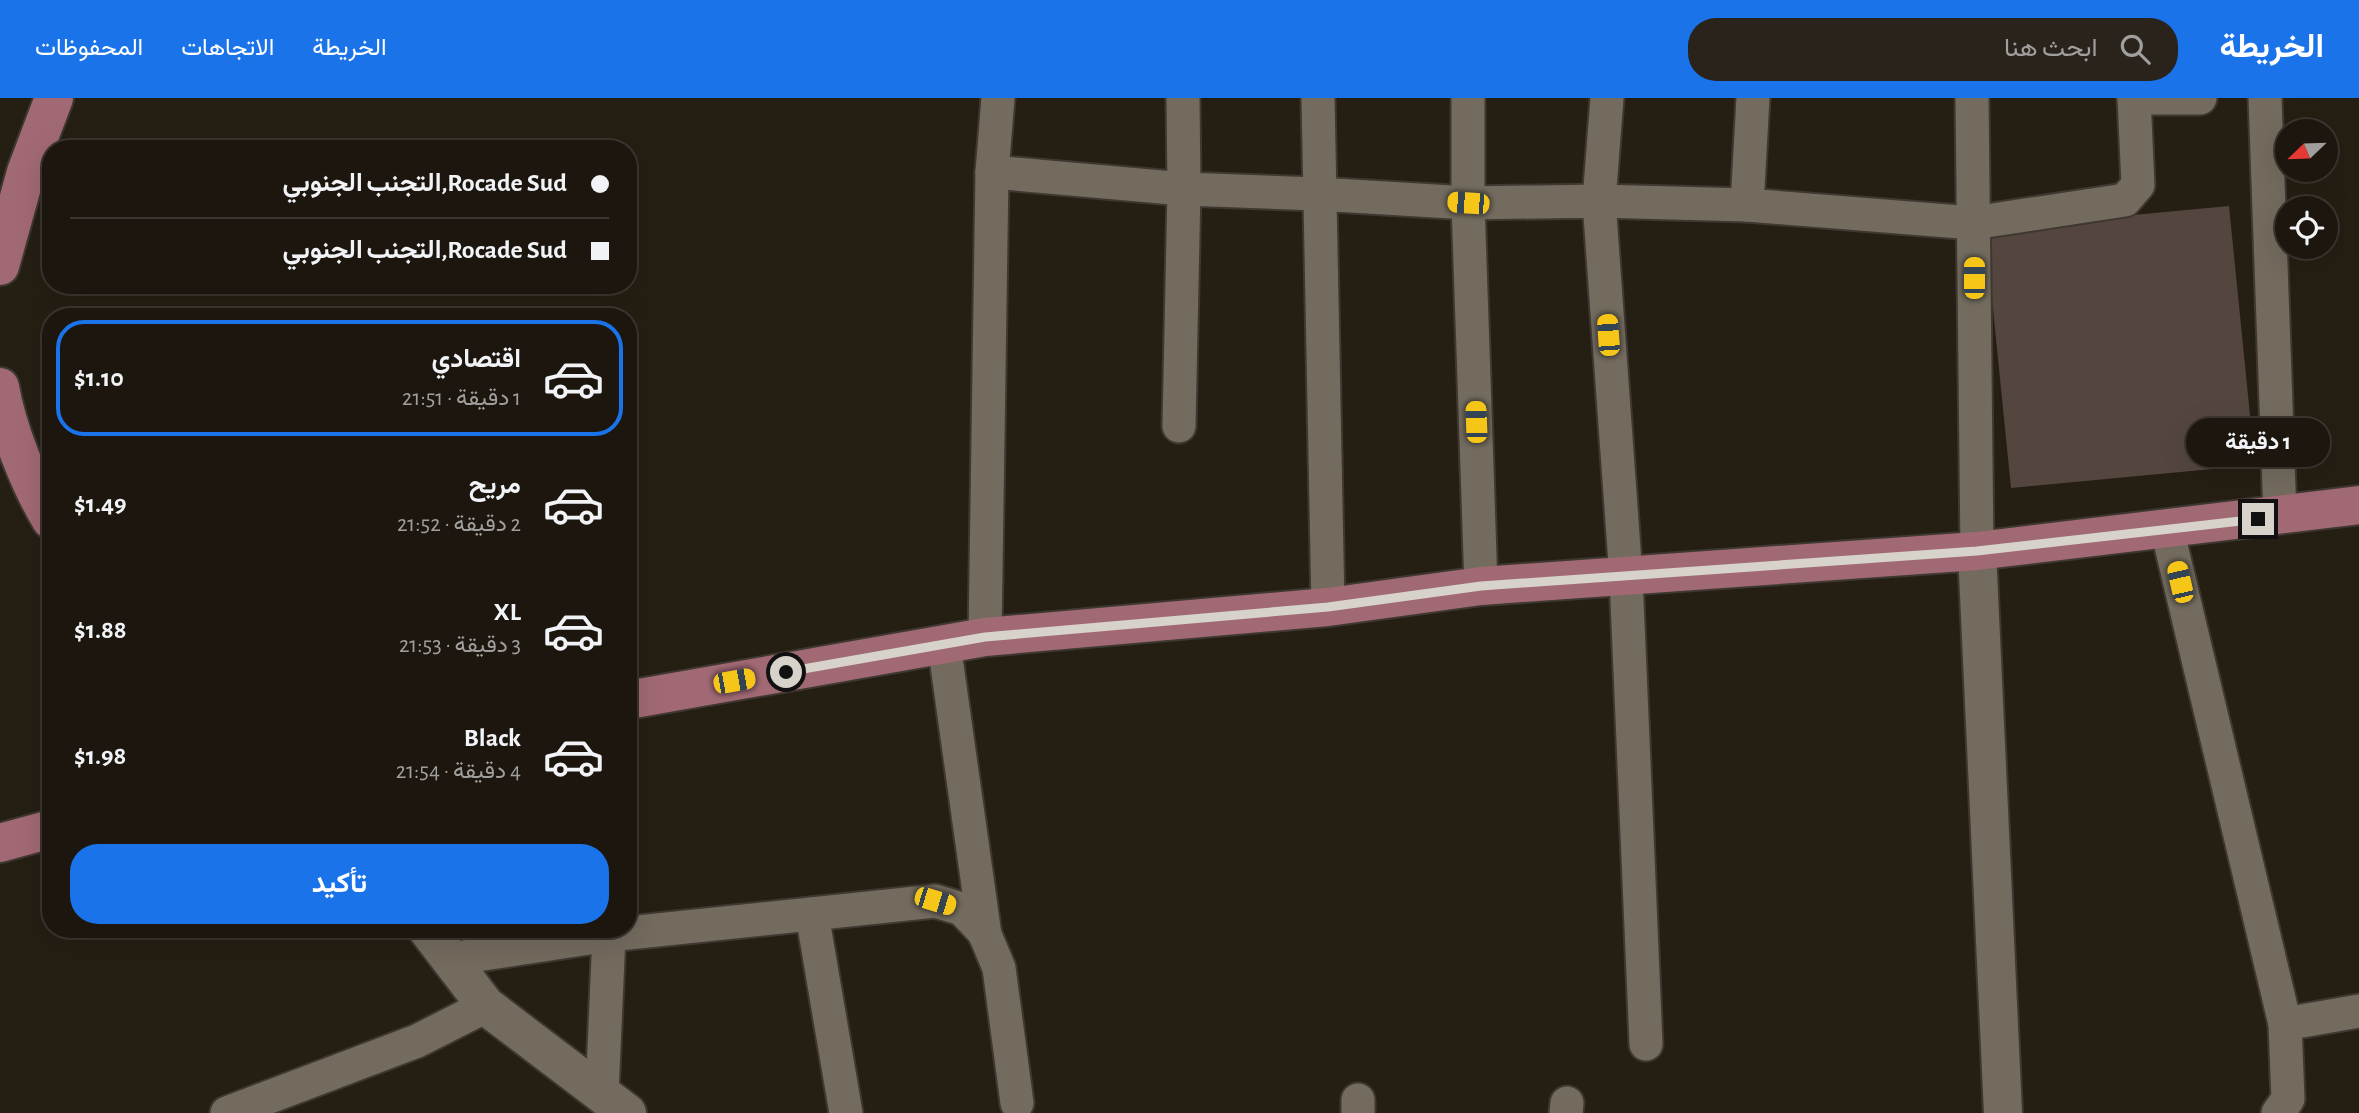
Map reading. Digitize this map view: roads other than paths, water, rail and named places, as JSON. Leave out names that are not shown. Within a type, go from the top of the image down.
[{"type":"main road","points":[[0,266],[26,172],[54,98]]},
{"type":"main road","points":[[0,387],[4,408],[42,505]]},
{"type":"main road","points":[[637,698],[985,637],[1328,607],[1481,586],[1977,551],[2359,505]]},
{"type":"main road","points":[[0,844],[42,832]]},
{"type":"street","points":[[985,637],[992,173],[998,98]]},
{"type":"street","points":[[1179,426],[1184,189],[1183,98]]},
{"type":"street","points":[[1318,98],[1328,607]]},
{"type":"street","points":[[1468,98],[1468,203],[1481,586]]},
{"type":"street","points":[[1607,98],[1599,201],[1626,577],[1646,1044]]},
{"type":"street","points":[[1746,205],[1753,98]]},
{"type":"street","points":[[1972,98],[1977,551],[2003,1113]]},
{"type":"street","points":[[992,173],[1184,189],[1468,203],[1599,201],[1746,205],[1973,223],[2125,201],[2138,185],[2134,98],[2200,98]]},
{"type":"street","points":[[2265,98],[2280,516]]},
{"type":"street","points":[[2167,529],[2285,1024],[2288,1099],[2278,1113]]},
{"type":"street","points":[[944,645],[985,935],[999,968],[1017,1103]]},
{"type":"street","points":[[637,932],[935,901],[962,909],[985,935]]},
{"type":"street","points":[[812,914],[846,1113]]},
{"type":"street","points":[[438,944],[552,938]]},
{"type":"street","points":[[609,938],[614,1103]]},
{"type":"street","points":[[438,944],[486,1006],[614,1103]]},
{"type":"street","points":[[228,1113],[261,1107],[416,1041],[486,1006]]},
{"type":"street","points":[[2285,1024],[2359,1011]]}]
